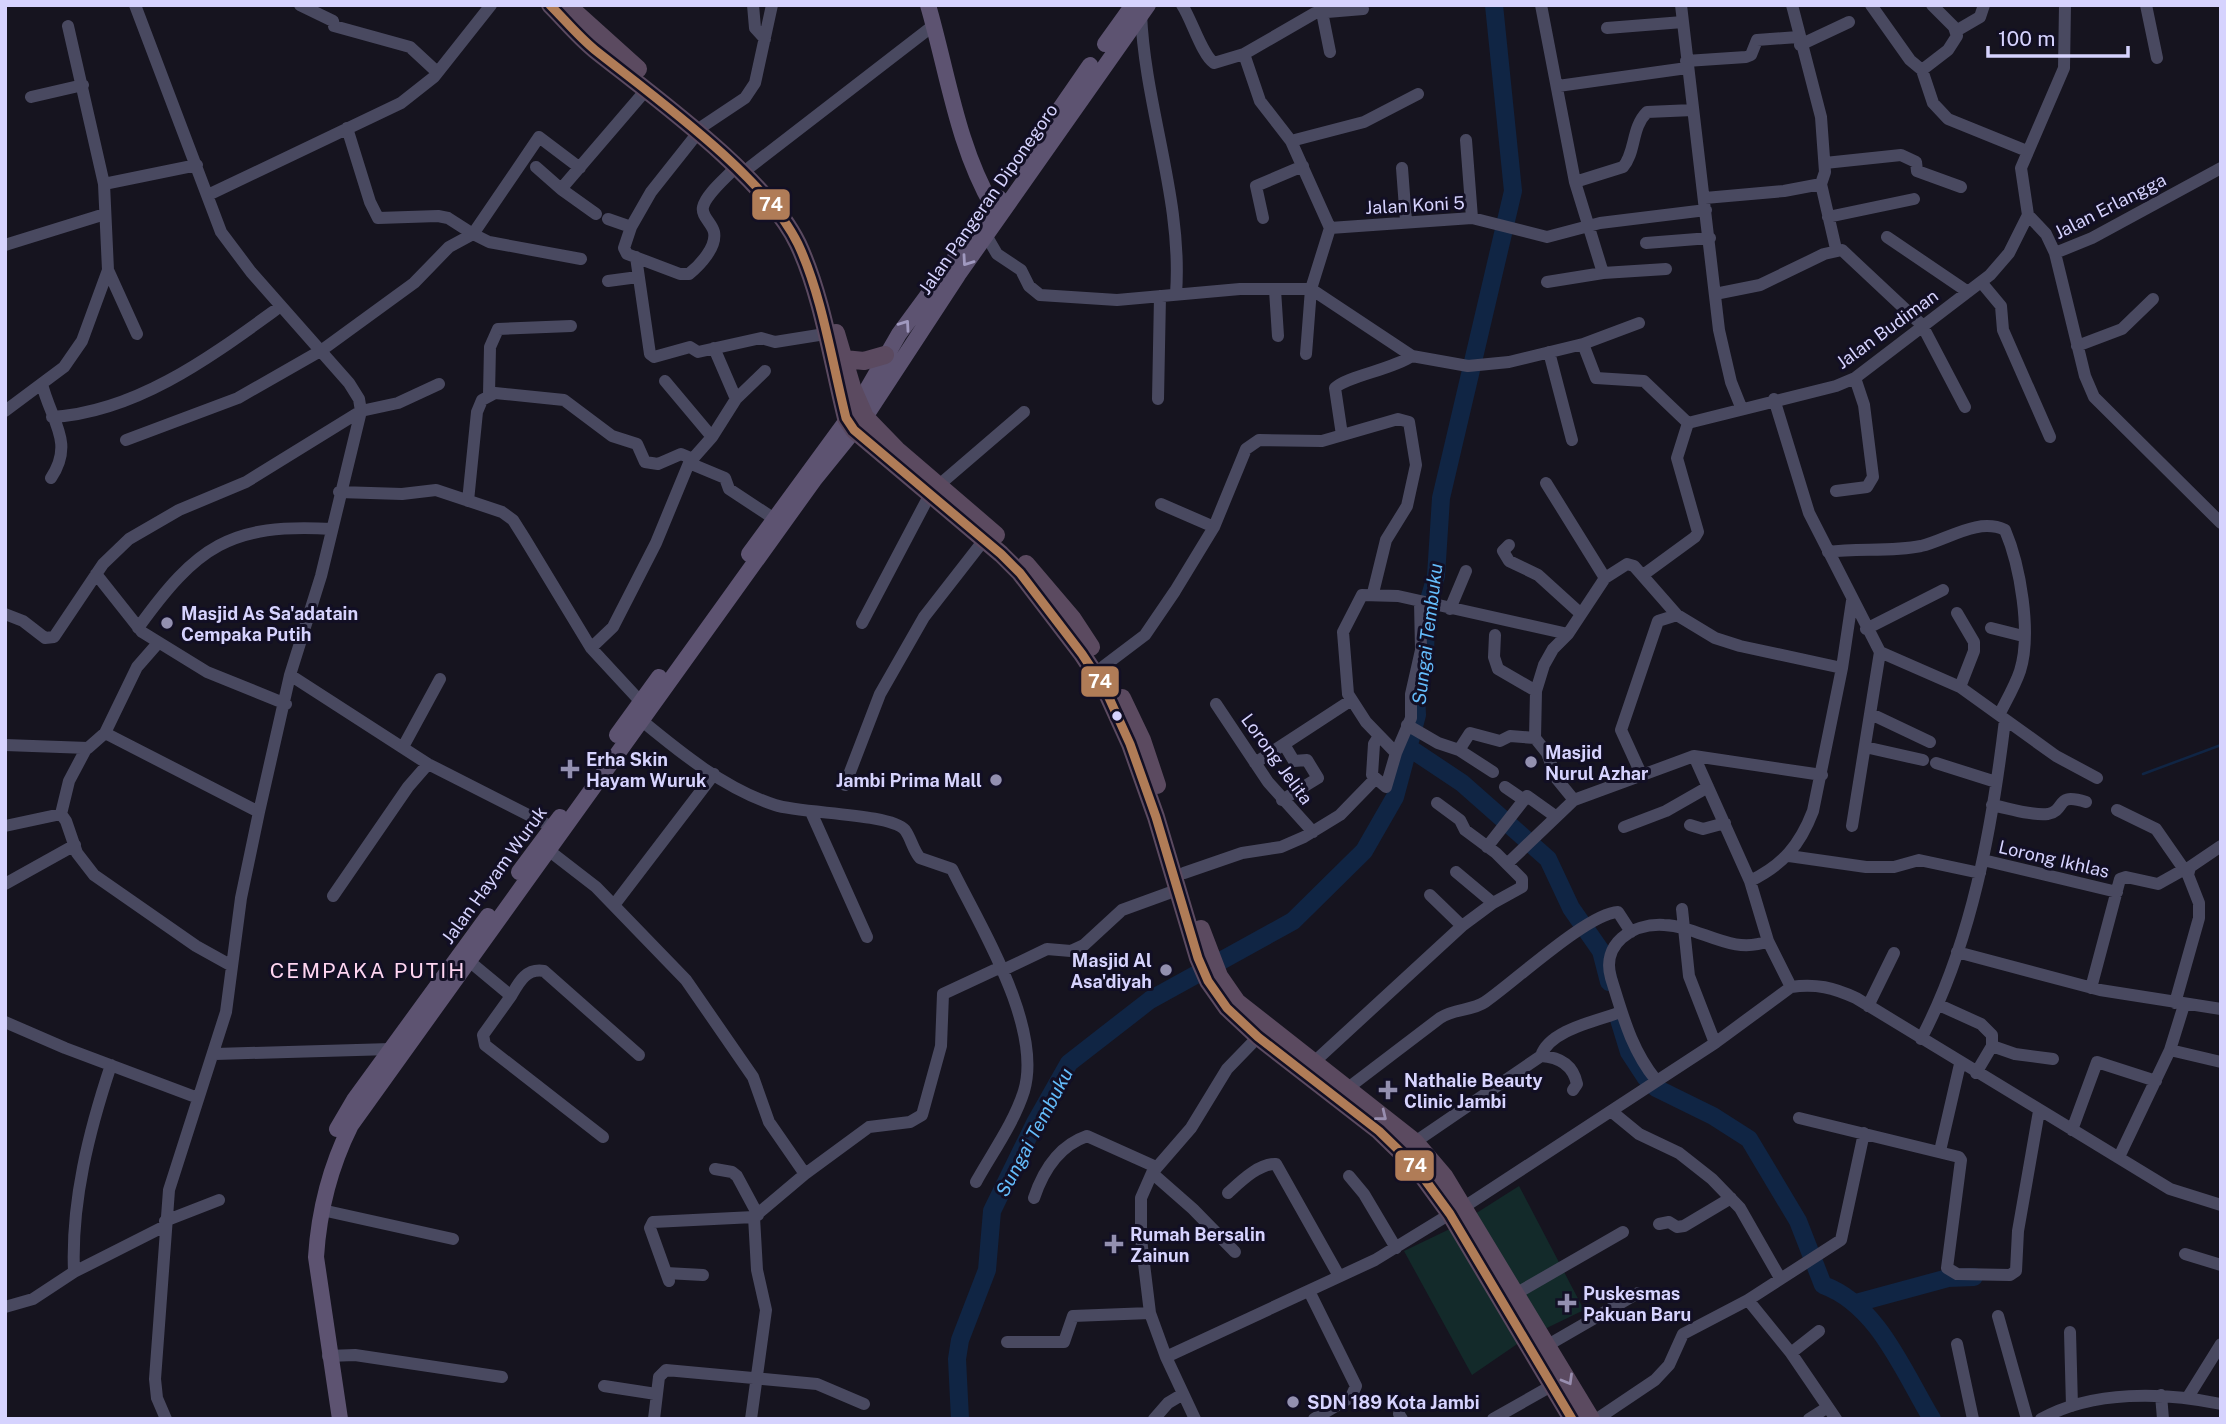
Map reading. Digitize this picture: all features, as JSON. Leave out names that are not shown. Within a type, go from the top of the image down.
[{"type":"highway","points":[[550,5],[593,48],[700,130]]},
{"type":"highway","points":[[567,5],[700,130],[785,204],[806,236],[844,359],[856,417]]},
{"type":"highway","points":[[743,167],[797,242],[825,334],[856,417],[1020,573],[1104,666],[1136,742],[1203,956],[1227,1008],[1258,1037],[1313,1063],[1415,1142],[1516,1303],[1548,1345],[1591,1419]]},
{"type":"highway","points":[[844,359],[864,361],[885,355]]},
{"type":"highway","points":[[934,490],[1024,562],[1067,622],[1136,742]]},
{"type":"highway","points":[[1214,979],[1283,1049],[1404,1153],[1457,1211]]},
{"type":"highway","points":[[1516,1303],[1553,1385],[1572,1419]]},
{"type":"main road","points":[[928,5],[962,139],[992,207]]},
{"type":"main road","name":"Jalan Pangeran Diponegoro","points":[[856,417],[885,355],[1141,8]]},
{"type":"main road","name":"Jalan Pangeran Diponegoro","points":[[856,417],[986,235],[1098,64]]},
{"type":"main road","name":"Jalan Hayam Wuruk","points":[[557,830],[640,701],[773,518],[856,417]]},
{"type":"main road","name":"Jalan Hayam Wuruk","points":[[329,1419],[307,1281],[307,1230],[322,1165],[331,1141],[354,1100],[641,720],[814,480],[856,417]]},
{"type":"main road","name":"Jalan Hayam Wuruk","points":[[340,1419],[328,1356],[317,1268],[322,1210],[331,1170],[351,1125],[469,961],[544,847]]},
{"type":"street","points":[[135,5],[222,232],[281,306],[349,383],[359,399],[361,411],[332,529],[290,675],[286,704],[259,812],[241,898],[226,1012],[215,1054],[174,1171],[165,1224],[155,1379],[157,1398],[166,1419]]},
{"type":"street","points":[[300,5],[333,21],[334,26],[410,47],[437,72]]},
{"type":"street","points":[[208,195],[401,103],[437,72],[491,5]]},
{"type":"street","points":[[753,5],[755,28],[765,39]]},
{"type":"street","points":[[772,5],[755,83],[744,98],[700,130],[651,192],[631,227],[624,251],[685,275],[694,271],[714,239],[713,228],[702,209],[704,204],[743,167],[934,25]]},
{"type":"street","points":[[1182,5],[1210,60],[1229,60],[1244,54],[1301,19],[1322,12],[1356,8]]},
{"type":"street","points":[[1541,5],[1575,181],[1603,273]]},
{"type":"street","points":[[1681,5],[1715,294],[1724,353],[1741,407]]},
{"type":"street","points":[[1792,5],[1799,41],[1817,96],[1825,163],[1821,184],[1836,249]]},
{"type":"street","points":[[1871,5],[1910,60],[1922,70],[1933,103],[1948,119],[2027,151]]},
{"type":"street","points":[[1922,70],[1948,50],[1958,36],[1933,5]]},
{"type":"street","points":[[1956,31],[1980,17],[1984,5]]},
{"type":"street","points":[[2028,215],[2021,179],[2027,151],[2064,68],[2065,5]]},
{"type":"street","points":[[2146,5],[2157,58]]},
{"type":"street","points":[[1141,8],[1145,71],[1165,170],[1176,246],[1176,294]]},
{"type":"street","points":[[1322,12],[1330,52]]},
{"type":"street","points":[[1607,28],[1683,22]]},
{"type":"street","points":[[1558,86],[1746,57],[1751,55],[1757,40],[1799,41],[1849,22]]},
{"type":"street","points":[[68,26],[104,184],[108,270],[137,334]]},
{"type":"street","points":[[1244,54],[1260,101],[1291,141],[1330,228],[1311,289],[1306,354]]},
{"type":"street","points":[[31,97],[83,85]]},
{"type":"street","points":[[561,189],[646,89]]},
{"type":"street","points":[[1291,141],[1364,121],[1418,94]]},
{"type":"street","points":[[1575,181],[1623,167],[1628,162],[1635,130],[1647,112],[1693,110]]},
{"type":"street","points":[[347,128],[370,202],[378,218],[439,216],[448,218],[489,242],[581,259]]},
{"type":"street","points":[[126,440],[238,398],[322,350],[414,283],[449,247],[473,234],[539,137],[580,168]]},
{"type":"street","points":[[1466,140],[1472,218]]},
{"type":"street","points":[[1825,163],[1901,155],[1916,162],[1917,171],[1923,175],[1961,187]]},
{"type":"street","points":[[104,184],[197,165]]},
{"type":"street","points":[[1263,218],[1256,187],[1303,166]]},
{"type":"street","points":[[536,167],[582,207],[631,227]]},
{"type":"street","points":[[1402,168],[1406,220]]},
{"type":"street","name":"Jalan Erlangga","points":[[2028,215],[2046,234],[2055,253],[2092,237],[2221,168]]},
{"type":"street","name":"Jalan Koni 5","points":[[1330,228],[1406,220],[1472,218],[1547,237],[1573,232],[1588,225],[1821,184]]},
{"type":"street","points":[[1828,217],[1914,199]]},
{"type":"street","points":[[5,245],[105,214]]},
{"type":"street","name":"Jalan Budiman","points":[[1688,423],[1741,407],[1836,386],[1855,378],[2001,264],[2028,215]]},
{"type":"street","points":[[986,235],[997,254],[1021,271],[1029,286],[1040,295],[1117,300],[1240,289],[1311,289],[1412,356],[1468,366],[1483,367],[1583,344],[1639,323]]},
{"type":"street","points":[[1887,237],[1968,292]]},
{"type":"street","points":[[1646,243],[1710,238]]},
{"type":"street","points":[[1715,294],[1760,285],[1836,249],[1848,253],[1922,325],[1965,407]]},
{"type":"street","points":[[2055,253],[2077,346],[2094,397],[2221,523]]},
{"type":"street","points":[[636,257],[650,354],[654,357],[690,347],[698,352],[761,338],[775,342],[825,334]]},
{"type":"street","points":[[1548,282],[1603,273],[1666,269]]},
{"type":"street","points":[[5,411],[64,367],[82,341],[108,270]]},
{"type":"street","points":[[608,281],[638,277]]},
{"type":"street","points":[[1980,282],[2001,306],[2003,330],[2050,437]]},
{"type":"street","points":[[1275,290],[1278,336]]},
{"type":"street","points":[[1158,399],[1160,296]]},
{"type":"street","points":[[2077,346],[2122,329],[2153,299]]},
{"type":"street","points":[[52,417],[100,411],[150,389],[187,371],[281,306]]},
{"type":"street","points":[[489,394],[490,347],[498,329],[571,326]]},
{"type":"street","points":[[1583,344],[1596,378],[1644,381],[1688,423],[1677,458],[1698,532],[1643,575]]},
{"type":"street","points":[[714,348],[736,399]]},
{"type":"street","points":[[1549,352],[1572,440]]},
{"type":"street","points":[[1342,435],[1335,388],[1347,380],[1385,371],[1412,356]]},
{"type":"street","points":[[591,648],[613,626],[634,588],[691,461],[712,437],[736,399],[765,371]]},
{"type":"street","points":[[1836,491],[1867,487],[1873,477],[1864,405],[1855,378]]},
{"type":"street","points":[[665,381],[712,437]]},
{"type":"street","points":[[42,384],[64,448],[61,463],[51,478]]},
{"type":"street","points":[[5,614],[50,638],[96,574],[129,538],[179,510],[246,482],[361,411],[398,403],[439,384]]},
{"type":"street","points":[[468,501],[477,412],[482,400],[489,394],[564,400],[612,436],[637,444],[645,462],[662,463],[681,454],[725,478],[729,489],[773,518]]},
{"type":"street","points":[[1774,400],[1803,499],[1866,629],[1880,652],[1960,687],[2056,756],[2097,778]]},
{"type":"street","points":[[862,623],[934,490],[1024,412]]},
{"type":"street","points":[[1104,666],[1145,635],[1214,527],[1240,459],[1252,443],[1272,439],[1322,441],[1402,419],[1409,422],[1416,465],[1407,506],[1386,540],[1373,593]]},
{"type":"street","points":[[1546,483],[1605,578]]},
{"type":"street","points":[[339,492],[402,495],[436,491],[502,512],[513,520],[591,648],[640,701]]},
{"type":"street","points":[[1161,504],[1214,527]]},
{"type":"street","points":[[138,628],[181,572],[204,554],[233,539],[277,527],[332,529]]},
{"type":"street","points":[[1828,552],[1913,547],[1977,527],[1999,527],[2005,530],[2015,554],[2023,636],[2020,671],[2002,718],[1996,782],[1980,873],[1939,1005],[1921,1039]]},
{"type":"street","points":[[845,785],[880,694],[925,617],[984,540]]},
{"type":"street","points":[[1509,545],[1503,555],[1509,561],[1538,575],[1581,614]]},
{"type":"street","points":[[1574,800],[1556,778],[1547,753],[1535,738],[1536,691],[1546,659],[1568,634],[1605,578],[1627,564],[1643,575],[1677,615],[1727,642],[1842,668]]},
{"type":"street","points":[[1450,609],[1466,570]]},
{"type":"street","points":[[96,574],[138,628],[158,643],[207,672],[286,704]]},
{"type":"street","points":[[1866,629],[1942,590]]},
{"type":"street","points":[[1396,753],[1350,701],[1343,632],[1362,595],[1373,593],[1505,617],[1568,634]]},
{"type":"street","points":[[1750,881],[1789,856],[1805,832],[1822,775],[1852,600]]},
{"type":"street","points":[[1379,736],[1374,744],[1372,775],[1386,786],[1396,753],[1411,728],[1412,687],[1421,650],[1427,604]]},
{"type":"street","points":[[1957,613],[1973,642],[1974,650],[1960,687]]},
{"type":"street","points":[[1642,776],[1622,738],[1622,723],[1658,621],[1677,615]]},
{"type":"street","points":[[1991,628],[2023,636]]},
{"type":"street","points":[[1495,635],[1494,657],[1498,669],[1536,691]]},
{"type":"street","points":[[158,643],[137,667],[105,733],[86,749],[69,781],[61,814],[75,845],[94,875],[140,904],[196,946],[232,966]]},
{"type":"street","points":[[1852,826],[1880,652]]},
{"type":"street","points":[[290,675],[428,764],[557,830]]},
{"type":"street","points":[[402,747],[440,679]]},
{"type":"street","points":[[1255,763],[1350,701]]},
{"type":"street","name":"Lorong Jelita","points":[[1216,704],[1255,763],[1309,835]]},
{"type":"street","points":[[1871,714],[1930,742]]},
{"type":"street","points":[[641,720],[680,752],[714,774],[776,806],[900,825],[906,831],[919,858],[952,869],[1002,968],[1019,1019],[1027,1072],[1024,1091],[1013,1118],[976,1182]]},
{"type":"street","points":[[1411,728],[1459,750],[1493,772]]},
{"type":"street","points":[[105,733],[259,812]]},
{"type":"street","points":[[1459,750],[1470,733],[1500,741],[1510,736],[1535,738]]},
{"type":"street","points":[[5,745],[86,749]]},
{"type":"street","points":[[1282,800],[1318,778],[1307,760],[1294,761],[1284,746]]},
{"type":"street","points":[[1865,747],[1923,760]]},
{"type":"street","points":[[1507,864],[1574,800],[1694,756],[1822,775]]},
{"type":"street","points":[[1694,756],[1750,881],[1768,941],[1791,987]]},
{"type":"street","points":[[1937,763],[1996,782]]},
{"type":"street","points":[[333,896],[408,788],[428,764]]},
{"type":"street","points":[[614,905],[714,774]]},
{"type":"street","points":[[703,1275],[668,1277],[650,1228],[653,1222],[756,1216],[805,1174],[869,1128],[910,1122],[922,1115],[941,1046],[943,994],[1047,949],[1071,951],[1084,945],[1122,909],[1242,853],[1281,847],[1309,835],[1340,815],[1374,779]]},
{"type":"street","points":[[1505,787],[1524,800]]},
{"type":"street","points":[[1624,827],[1666,810],[1708,787]]},
{"type":"street","points":[[1487,847],[1529,796],[1555,816]]},
{"type":"street","points":[[1992,805],[2045,814],[2054,812],[2061,801],[2067,799],[2086,802]]},
{"type":"street","points":[[1313,1063],[1462,926],[1524,885],[1522,879],[1507,864],[1465,830],[1460,820],[1437,803]]},
{"type":"street","points":[[2117,810],[2156,829],[2185,872],[2200,912],[2171,1050],[2119,1157]]},
{"type":"street","points":[[811,812],[867,937]]},
{"type":"street","points":[[5,826],[61,814]]},
{"type":"street","points":[[1690,825],[1703,829],[1725,824]]},
{"type":"street","points":[[5,884],[75,845]]},
{"type":"street","points":[[2091,988],[2123,877],[2158,884],[2185,872],[2221,846]]},
{"type":"street","points":[[544,847],[614,905],[671,963],[704,1002],[753,1077],[768,1122],[805,1174]]},
{"type":"street","points":[[1789,856],[1866,867],[1894,867],[1919,860],[1980,873]]},
{"type":"street","name":"Lorong Ikhlas","points":[[1983,860],[2117,892]]},
{"type":"street","points":[[1456,872],[1493,904]]},
{"type":"street","points":[[1430,895],[1462,926]]},
{"type":"street","points":[[1682,909],[1689,976],[1715,1043]]},
{"type":"street","points":[[1348,1088],[1440,1018],[1454,1009],[1479,1006],[1594,921],[1618,912],[1631,932]]},
{"type":"street","points":[[1656,1080],[1638,1058],[1617,1014],[1607,961],[1614,946],[1631,932],[1666,925],[1724,942],[1759,945],[1768,941]]},
{"type":"street","points":[[1957,952],[2091,988],[2221,1009]]},
{"type":"street","points":[[1868,1006],[1894,953]]},
{"type":"street","points":[[469,961],[511,996]]},
{"type":"street","points":[[603,1137],[485,1045],[483,1035],[526,974],[544,971],[639,1055]]},
{"type":"street","points":[[1166,1357],[1396,1248],[1715,1043],[1791,987],[1831,987],[1868,1006],[1960,1064],[2178,1193],[2221,1205]]},
{"type":"street","points":[[1939,1005],[1988,1029],[1992,1046],[1976,1073]]},
{"type":"street","points":[[1415,1142],[1541,1056],[1545,1046],[1556,1037],[1617,1014]]},
{"type":"street","points":[[5,1022],[198,1098]]},
{"type":"street","points":[[1195,1419],[1166,1357],[1150,1313],[1140,1217],[1141,1198],[1154,1170],[1191,1128],[1227,1069],[1258,1037]]},
{"type":"street","points":[[1992,1046],[2015,1054],[2053,1059]]},
{"type":"street","points":[[215,1054],[391,1049]]},
{"type":"street","points":[[2171,1050],[2221,1062]]},
{"type":"street","points":[[1541,1056],[1560,1060],[1568,1065],[1577,1084],[1573,1090]]},
{"type":"street","points":[[2072,1130],[2097,1062],[2156,1081]]},
{"type":"street","points":[[1940,1151],[1960,1064]]},
{"type":"street","points":[[74,1272],[74,1228],[88,1142],[111,1065]]},
{"type":"street","points":[[1611,1111],[1649,1141],[1695,1164],[1731,1198],[1747,1220],[1780,1278]]},
{"type":"street","points":[[1799,1118],[1940,1151],[1961,1160],[1948,1270],[1957,1274],[2012,1274],[2016,1270],[2018,1231],[2039,1111]]},
{"type":"street","points":[[1597,1419],[1656,1380],[1669,1365],[1683,1334],[1748,1300],[1810,1262],[1842,1237],[1864,1133]]},
{"type":"street","points":[[1034,1198],[1053,1159],[1069,1144],[1087,1136],[1154,1170],[1235,1252]]},
{"type":"street","points":[[1228,1193],[1255,1172],[1269,1164],[1276,1164],[1339,1276]]},
{"type":"street","points":[[715,1169],[732,1172],[737,1176],[756,1216],[757,1270],[766,1310],[751,1419]]},
{"type":"street","points":[[1349,1176],[1364,1194],[1396,1248]]},
{"type":"street","points":[[1659,1224],[1669,1222],[1681,1227],[1731,1198]]},
{"type":"street","points":[[5,1307],[33,1299],[74,1272],[165,1224],[219,1200]]},
{"type":"street","points":[[322,1210],[453,1239]]},
{"type":"street","points":[[1516,1303],[1623,1233]]},
{"type":"street","points":[[2185,1254],[2221,1265]]},
{"type":"street","points":[[1309,1291],[1356,1386],[1351,1397],[1314,1419]]},
{"type":"street","points":[[1548,1345],[1638,1293]]},
{"type":"street","points":[[1748,1300],[1791,1353],[1836,1419]]},
{"type":"street","points":[[1007,1342],[1064,1342],[1073,1316],[1150,1313]]},
{"type":"street","points":[[1998,1315],[2027,1419]]},
{"type":"street","points":[[1791,1353],[1819,1331]]},
{"type":"street","points":[[2070,1332],[2072,1406]]},
{"type":"street","points":[[2188,1397],[2221,1344]]},
{"type":"street","points":[[1957,1345],[1973,1419]]},
{"type":"street","points":[[328,1356],[355,1355],[502,1377]]},
{"type":"street","points":[[654,1419],[659,1377],[666,1370],[825,1386],[864,1404]]},
{"type":"street","points":[[1493,1419],[1553,1385]]},
{"type":"street","points":[[604,1386],[656,1394]]},
{"type":"street","points":[[1154,1419],[1168,1403],[1183,1394]]},
{"type":"street","points":[[2161,1395],[2163,1419]]},
{"type":"street","points":[[2041,1419],[2072,1406],[2161,1395],[2221,1404]]},
{"type":"street","points":[[1809,1419],[1828,1407]]},
{"type":"green space","points":[[1519,1186],[1584,1310],[1526,1338],[1472,1375],[1404,1251],[1456,1226]]},
{"type":"waterway","name":"Sungai Tembuku","points":[[960,1419],[957,1359],[960,1340],[987,1270],[992,1211],[1035,1123],[1069,1063],[1150,1000],[1293,921],[1364,851],[1395,797],[1417,715],[1416,691],[1425,660],[1426,610],[1436,576],[1441,498],[1513,191],[1494,5]]},
{"type":"waterway","points":[[2143,774],[2221,745]]},
{"type":"waterway","points":[[1408,747],[1462,783],[1548,859],[1571,908],[1601,951],[1609,982]]},
{"type":"waterway","points":[[1618,1016],[1629,1052],[1646,1078]]},
{"type":"waterway","points":[[1656,1088],[1713,1116],[1749,1139],[1798,1221],[1823,1285],[1842,1295],[1874,1324],[1932,1419]]},
{"type":"waterway","points":[[1856,1303],[1948,1278],[1974,1277]]},
{"type":"transit line","name":"74","points":[[550,5],[589,45],[707,140],[761,192],[783,218],[798,244],[814,285],[846,418],[854,430],[1020,573],[1082,654],[1105,689],[1130,744],[1156,817],[1198,958],[1208,981],[1227,1008],[1258,1037],[1379,1131],[1415,1166],[1450,1214],[1572,1419]]},
{"type":"place","name":"Masjid As Sa'adatain Cempaka Putih","points":[[167,623]]},
{"type":"place","name":"Masjid Nurul Azhar","points":[[1531,762]]},
{"type":"place","name":"Erha Skin Hayam Wuruk","points":[[570,769]]},
{"type":"place","name":"Jambi Prima Mall","points":[[996,780]]},
{"type":"place","name":"Masjid Al Asa'diyah","points":[[1166,970]]},
{"type":"place","name":"Nathalie Beauty Clinic Jambi","points":[[1388,1090]]},
{"type":"place","name":"Rumah Bersalin Zainun","points":[[1114,1244]]},
{"type":"place","name":"Puskesmas Pakuan Baru","points":[[1567,1303]]},
{"type":"place","name":"SDN 189 Kota Jambi","points":[[1293,1402]]},
{"type":"district","name":"CEMPAKA PUTIH","points":[[368,970]]}]
